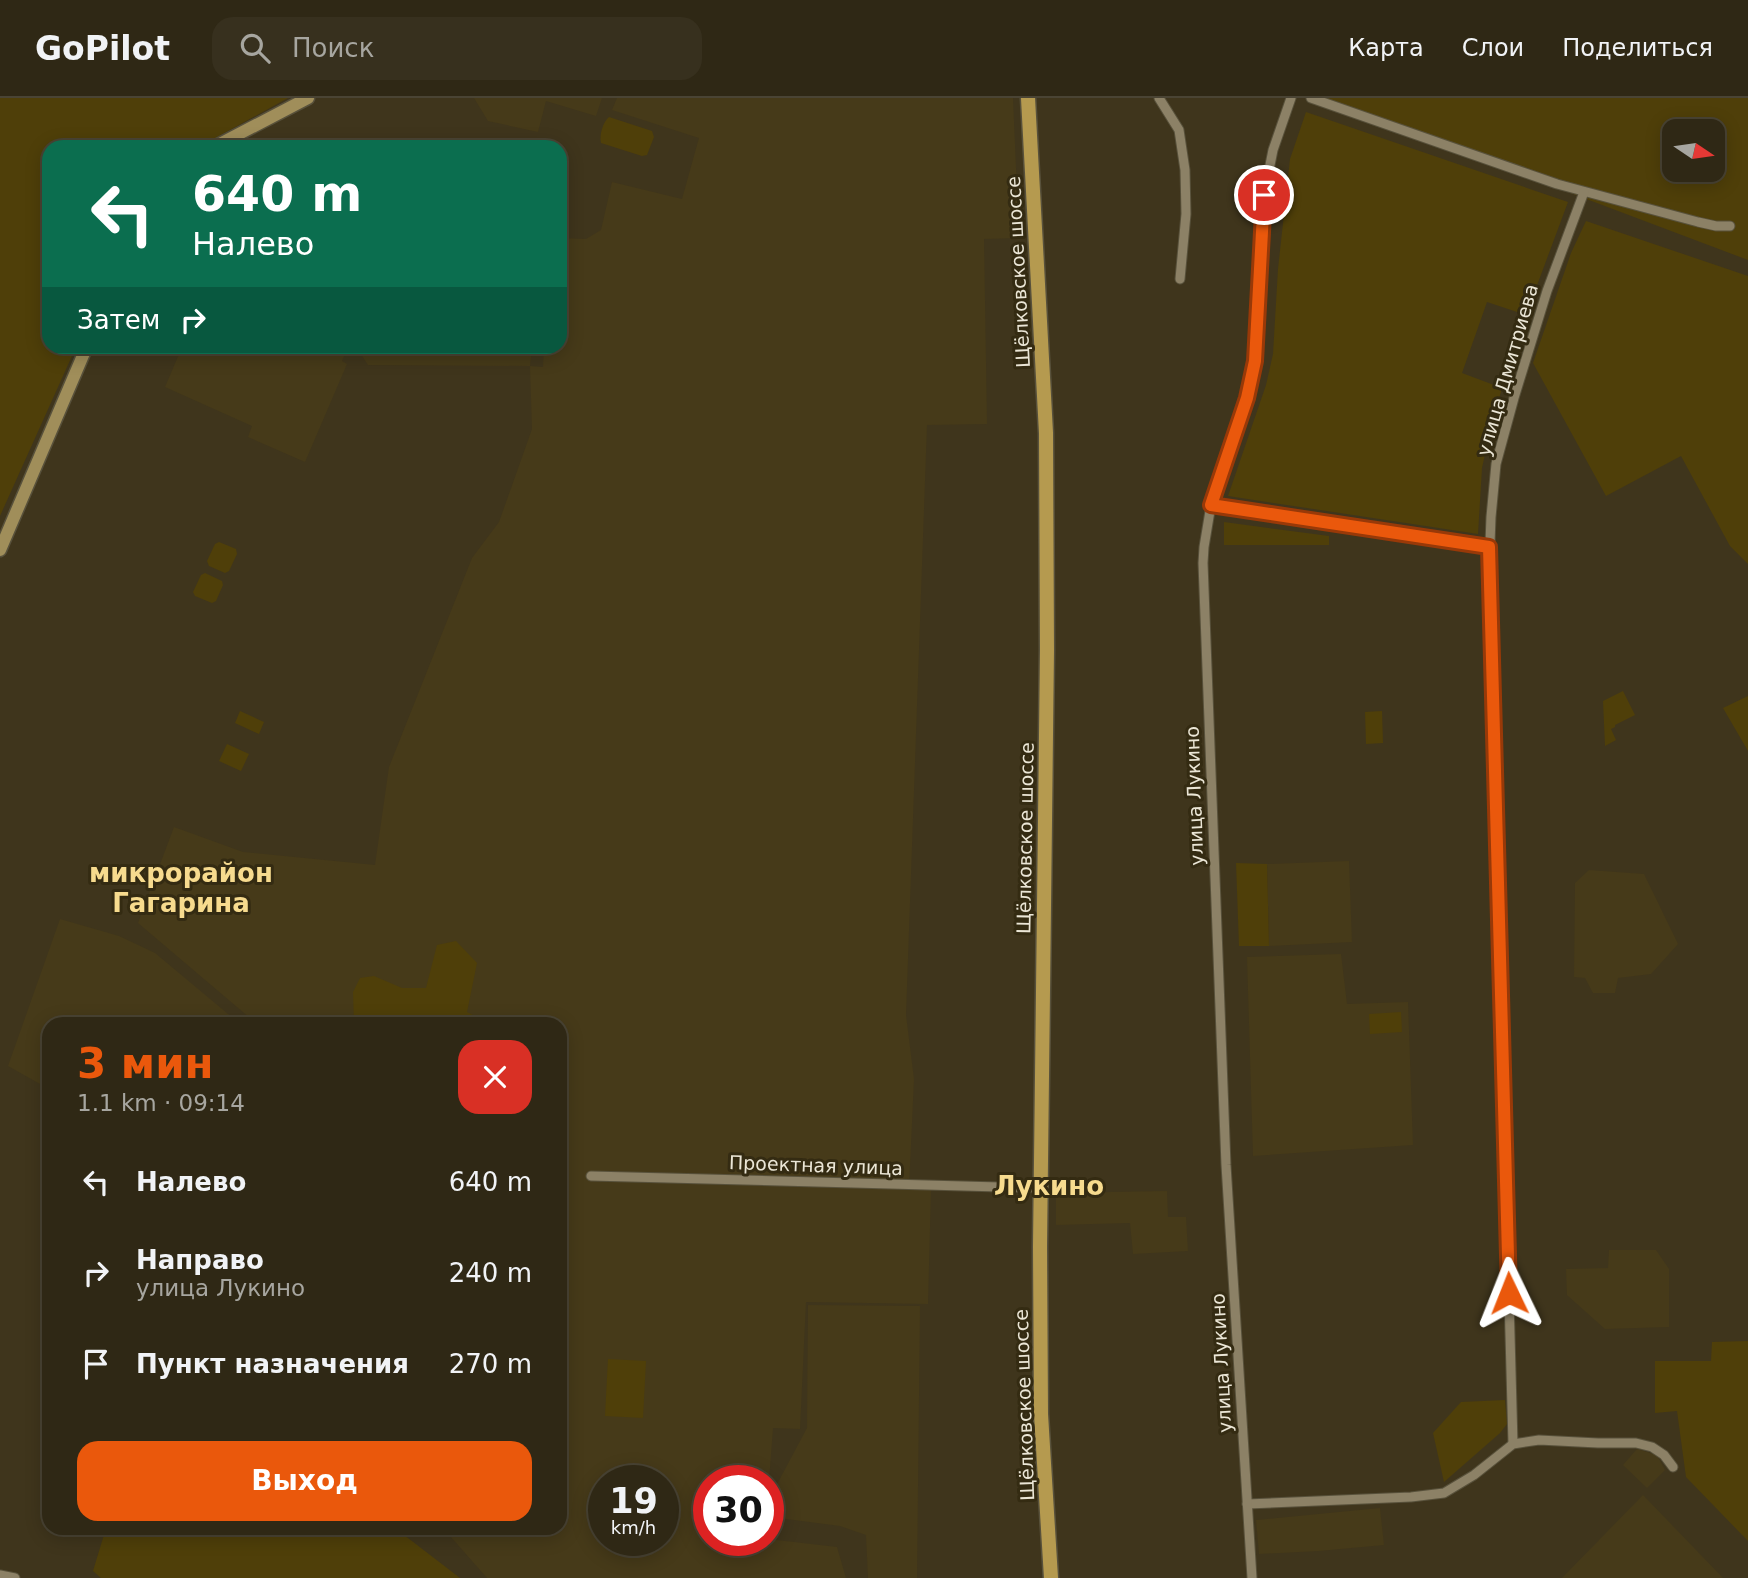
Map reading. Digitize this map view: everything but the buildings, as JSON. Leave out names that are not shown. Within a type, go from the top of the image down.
[{"type":"main road","points":[[227,140],[308,98]]},
{"type":"main road","name":"Щёлковское шоссе","points":[[1028,98],[1045,403],[1047,503],[1041,1415],[1051,1578]]},
{"type":"main road","points":[[0,550],[84,354]]},
{"type":"street","points":[[1159,98],[1179,130],[1185,170],[1186,214],[1180,279]]},
{"type":"street","name":"улица Лукино","points":[[1252,1578],[1226,1166],[1204,547],[1211,505],[1247,398],[1255,361],[1264,195],[1273,150],[1291,98]]},
{"type":"street","points":[[1311,98],[1584,192],[1698,222],[1730,226]]},
{"type":"street","name":"улица Дмитриева","points":[[1513,1444],[1489,547],[1496,464],[1503,437],[1547,291],[1584,192]]},
{"type":"street","points":[[1211,505],[1489,547]]},
{"type":"street","name":"Проектная улица","points":[[591,1176],[1041,1188]]},
{"type":"street","points":[[1247,1504],[1411,1497],[1444,1493],[1474,1475],[1513,1444],[1539,1440],[1636,1443],[1652,1447],[1664,1455],[1673,1467]]},
{"type":"street","points":[[0,1575],[15,1578]]},
{"type":"shaded area","points":[[0,98],[288,98],[212,140],[42,140],[42,354],[73,354],[0,516]]},
{"type":"shaded area","points":[[474,98],[602,98],[596,116],[546,101],[538,132],[488,121]]},
{"type":"shaded area","points":[[617,98],[1013,98],[1019,238],[984,239],[987,424],[927,425],[906,1015],[914,1079],[909,1188],[931,1189],[928,1304],[806,1302],[800,1429],[773,1428],[770,1465],[693,1465],[693,1556],[784,1556],[784,1541],[837,1547],[846,1578],[487,1578],[449,1535],[567,1535],[567,1017],[249,1017],[138,923],[174,827],[243,852],[375,865],[389,767],[472,558],[499,522],[532,429],[530,366],[543,367],[544,354],[567,354],[567,238],[586,239],[601,230],[612,182],[682,199],[699,138],[612,110]]},
{"type":"shaded area","points":[[1318,98],[1748,98],[1748,260]]},
{"type":"shaded area","points":[[1306,112],[1568,202],[1526,315],[1487,302],[1462,373],[1502,388],[1482,468],[1478,534],[1228,496],[1266,385],[1273,354],[1278,269],[1290,159]]},
{"type":"shaded area","points":[[609,117],[652,131],[654,137],[647,155],[642,156],[601,143],[602,129]]},
{"type":"shaded area","points":[[1586,221],[1748,276],[1748,564],[1730,546],[1681,456],[1606,496],[1533,363],[1571,253]]},
{"type":"shaded area","points":[[179,354],[345,354],[342,361],[347,364],[305,462],[248,437],[252,426],[165,387]]},
{"type":"shaded area","points":[[361,354],[531,354],[530,366],[368,365]]},
{"type":"shaded area","points":[[1224,522],[1329,536],[1329,545],[1224,545]]},
{"type":"shaded area","points":[[219,542],[236,549],[237,554],[229,571],[225,573],[209,566],[207,561],[215,544]]},
{"type":"shaded area","points":[[205,573],[222,581],[223,585],[216,601],[212,603],[195,596],[193,592],[201,575]]},
{"type":"shaded area","points":[[1623,691],[1635,715],[1611,729],[1616,740],[1605,746],[1603,701]]},
{"type":"shaded area","points":[[1748,696],[1748,751],[1723,708]]},
{"type":"shaded area","points":[[240,711],[264,722],[259,734],[235,723]]},
{"type":"shaded area","points":[[1382,711],[1383,743],[1366,744],[1365,712]]},
{"type":"shaded area","points":[[227,744],[249,754],[241,771],[219,761]]},
{"type":"shaded area","points":[[1349,861],[1352,942],[1269,946],[1267,864]]},
{"type":"shaded area","points":[[1236,863],[1267,864],[1269,946],[1239,946]]},
{"type":"shaded area","points":[[1589,870],[1644,874],[1678,944],[1651,974],[1618,978],[1615,993],[1593,993],[1585,978],[1574,977],[1575,883]]},
{"type":"shaded area","points":[[60,919],[119,936],[155,953],[232,1017],[42,1017],[42,1085],[8,1066]]},
{"type":"shaded area","points":[[456,941],[477,963],[467,1012],[477,1017],[354,1017],[353,992],[360,978],[374,976],[402,988],[426,988],[437,945]]},
{"type":"shaded area","points":[[1341,954],[1347,1004],[1408,1002],[1413,1145],[1253,1156],[1247,957]]},
{"type":"shaded area","points":[[1401,1012],[1402,1032],[1370,1034],[1369,1014]]},
{"type":"shaded area","points":[[1167,1191],[1168,1217],[1186,1217],[1188,1251],[1133,1254],[1130,1223],[1056,1225],[1056,1193]]},
{"type":"shaded area","points":[[1609,1250],[1656,1250],[1669,1269],[1669,1327],[1605,1329],[1567,1295],[1566,1269],[1608,1268]]},
{"type":"shaded area","points":[[808,1305],[920,1306],[917,1578],[868,1578],[866,1535],[840,1526],[784,1519],[784,1471],[807,1428]]},
{"type":"shaded area","points":[[1748,1341],[1748,1541],[1686,1477],[1677,1411],[1655,1413],[1655,1361],[1711,1361],[1712,1342]]},
{"type":"shaded area","points":[[608,1359],[646,1361],[643,1418],[605,1416]]},
{"type":"shaded area","points":[[1505,1400],[1507,1424],[1444,1482],[1433,1433],[1461,1402]]},
{"type":"shaded area","points":[[1637,1449],[1657,1455],[1665,1470],[1647,1488],[1623,1465]]},
{"type":"shaded area","points":[[1643,1495],[1723,1578],[1562,1578]]},
{"type":"shaded area","points":[[1380,1508],[1384,1545],[1259,1554],[1256,1520]]},
{"type":"shaded area","points":[[104,1535],[404,1535],[460,1578],[101,1578],[93,1571]]},
{"type":"district","name":"микрорайон Гагарина","points":[[181,888]]},
{"type":"district","name":"Лукино","points":[[1049,1186]]},
{"type":"route","points":[[1264,195],[1255,361],[1247,398],[1211,505],[1489,547],[1509,1293]]}]
